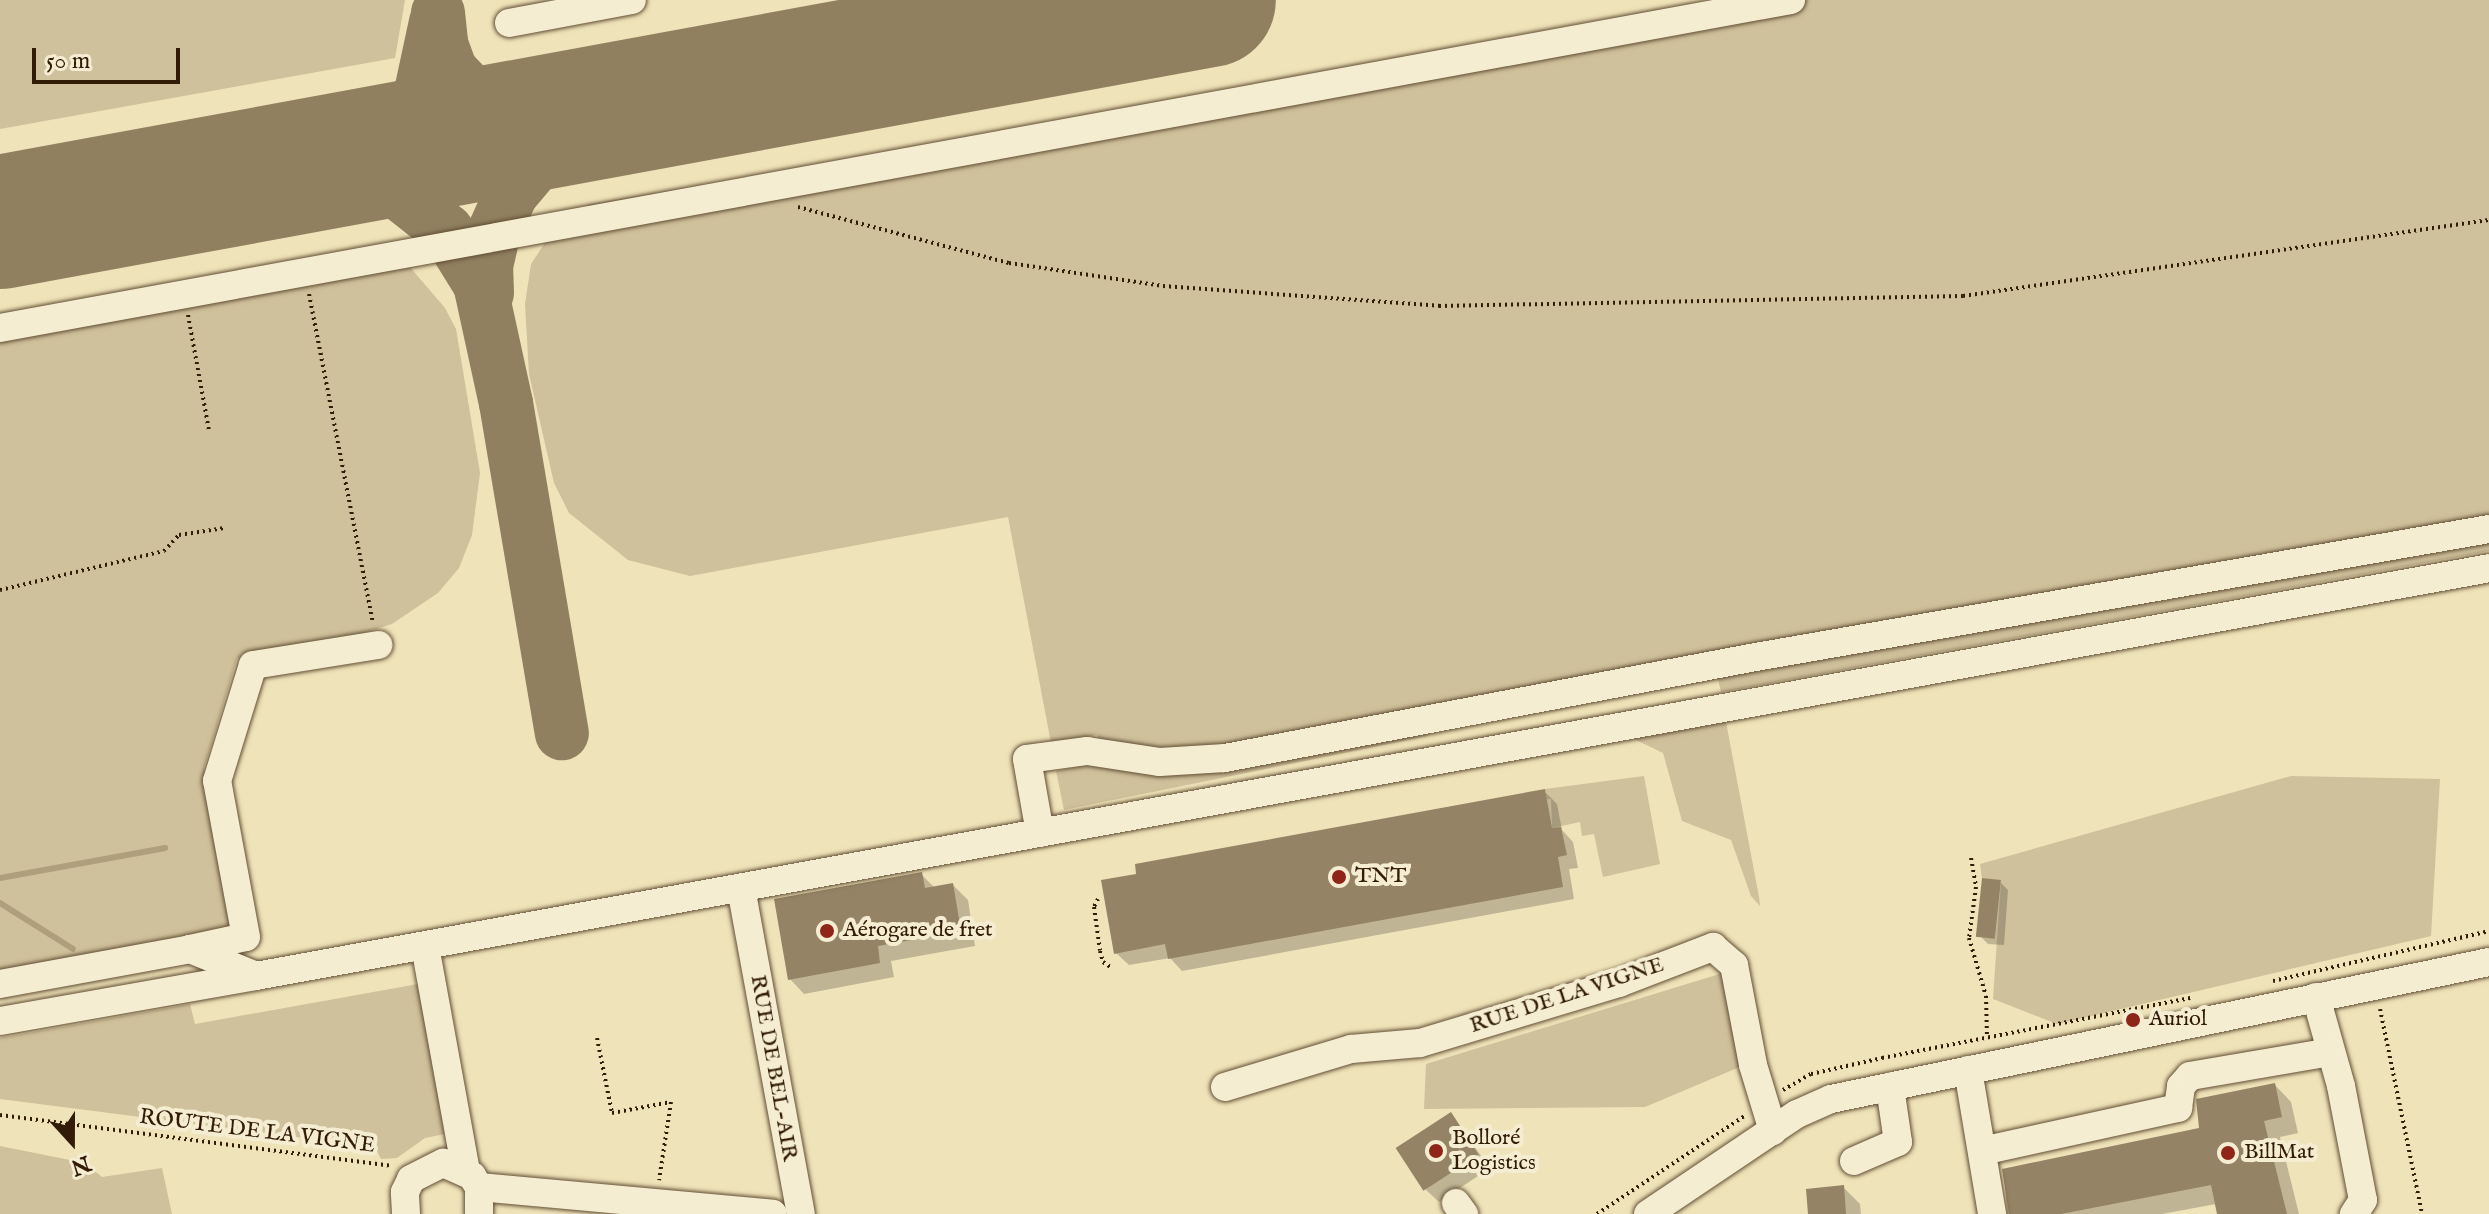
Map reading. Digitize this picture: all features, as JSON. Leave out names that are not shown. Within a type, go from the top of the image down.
[{"type":"street","points":[[509,23],[632,0]]},
{"type":"street","points":[[0,328],[1791,0]]},
{"type":"street","points":[[1040,833],[1027,759],[1087,751],[1160,762],[1225,758],[1750,658],[2489,529]]},
{"type":"street","points":[[0,1021],[2489,568]]},
{"type":"street","points":[[0,984],[246,937],[217,781],[253,665],[378,645]]},
{"type":"street","points":[[1750,658],[1759,701]]},
{"type":"street","name":"RUE DE BEL-AIR","points":[[741,888],[801,1214]]},
{"type":"street","points":[[425,946],[475,1191]]},
{"type":"street","name":"RUE DE LA VIGNE","points":[[1225,1087],[1351,1049],[1420,1043],[1619,983],[1713,947],[1734,965],[1753,1065],[1773,1131]]},
{"type":"street","points":[[190,949],[256,976]]},
{"type":"street","points":[[1648,1214],[1773,1131],[1831,1099],[2489,962]]},
{"type":"street","points":[[2316,997],[2363,1200],[2354,1214]]},
{"type":"street","points":[[1982,1151],[2178,1108],[2181,1086],[2190,1076],[2330,1052]]},
{"type":"street","points":[[1968,1070],[1992,1214]]},
{"type":"street","points":[[1854,1161],[1898,1142],[1890,1087]]},
{"type":"street","points":[[406,1214],[405,1192],[411,1179],[443,1163],[475,1191],[583,1206],[657,1203],[773,1214]]},
{"type":"path","points":[[788,204],[1009,263],[1163,286],[1439,306],[1963,296],[2489,220]]},
{"type":"path","points":[[305,272],[378,645]]},
{"type":"path","points":[[187,306],[209,430]]},
{"type":"path","points":[[0,590],[16,582],[164,551],[179,535],[224,528]]},
{"type":"path","points":[[1971,858],[1976,887],[1969,938],[1986,996],[1987,1037]]},
{"type":"path","points":[[1098,899],[1094,907],[1100,951],[1103,962],[1112,968]]},
{"type":"path","points":[[2375,986],[2422,1214]]},
{"type":"path","points":[[597,1038],[612,1113],[671,1102],[657,1203]]},
{"type":"path","name":"ROUTE DE LA VIGNE","points":[[0,1115],[393,1165],[411,1179]]},
{"type":"shaded area","points":[[0,0],[405,0],[395,58],[0,129]]},
{"type":"shaded area","points":[[1805,0],[2489,0],[2489,551],[1721,692],[1718,679],[1429,730],[1428,736],[1064,810],[1056,771],[1102,762],[1097,735],[1051,743],[1008,517],[690,576],[628,560],[569,513],[554,483],[529,374],[525,304],[531,264],[552,232],[589,204]]},
{"type":"shaded area","points":[[409,266],[445,308],[456,329],[480,473],[472,535],[459,568],[438,593],[392,624],[344,639],[237,659],[204,768],[233,934],[0,977],[0,339]]},
{"type":"shaded area","points":[[1726,722],[1760,906],[1751,896],[1731,840],[1682,821],[1663,753],[1634,739]]},
{"type":"shaded area","points":[[1644,776],[1660,864],[1603,877],[1594,834],[1582,836],[1580,822],[1552,828],[1551,799],[1547,799],[1545,789]]},
{"type":"shaded area","points":[[2291,776],[2440,779],[2431,936],[2057,1024],[1993,999],[2001,881],[1982,878],[1980,864]]},
{"type":"shaded area","points":[[1726,972],[1742,1066],[1645,1107],[1424,1109],[1426,1064]]},
{"type":"shaded area","points":[[418,984],[445,1134],[425,1138],[397,1158],[381,1159],[375,1147],[0,1099],[0,1038],[190,1004],[195,1024]]},
{"type":"shaded area","points":[[0,1146],[85,1163],[102,1177],[162,1168],[172,1214],[0,1214]]},
{"type":"building","name":"TNT","points":[[1545,789],[1552,828],[1561,827],[1567,855],[1558,857],[1563,887],[1168,959],[1165,944],[1114,954],[1101,880],[1136,874],[1135,864]]},
{"type":"building","points":[[922,872],[925,888],[953,883],[961,931],[878,946],[880,963],[788,980],[774,899]]},
{"type":"building","points":[[1982,878],[2001,880],[1995,939],[1976,937]]},
{"type":"building","points":[[2275,1083],[2282,1117],[2264,1121],[2287,1214],[2217,1214],[2211,1185],[2061,1214],[2009,1214],[2002,1169],[2199,1128],[2196,1099]]},
{"type":"building","points":[[1451,1112],[1479,1155],[1423,1191],[1396,1148]]},
{"type":"building","points":[[1844,1185],[1846,1214],[1808,1214],[1806,1189]]},
{"type":"waterway","points":[[0,878],[165,848]]},
{"type":"waterway","points":[[0,903],[73,949]]},
{"type":"taxiway","points":[[438,13],[441,44],[451,71],[473,94],[502,112],[531,118],[603,108]]},
{"type":"taxiway","points":[[306,163],[368,148],[395,130],[421,92],[436,22]]},
{"type":"taxiway","points":[[487,293],[486,266],[494,232],[511,194],[548,150],[602,118],[741,85]]},
{"type":"taxiway","points":[[278,169],[355,176],[399,193],[447,231],[480,284],[506,403],[562,733]]},
{"type":"taxiway","points":[[0,218],[8,217]]},
{"type":"runway","points":[[0,222],[1209,0]]},
{"type":"place","name":"TNT","points":[[1339,877]]},
{"type":"place","name":"Aérogare de fret","points":[[827,931]]},
{"type":"place","name":"Auriol","points":[[2133,1020]]},
{"type":"place","name":"Bolloré Logistics","points":[[1436,1151]]},
{"type":"place","name":"BillMat","points":[[2228,1153]]}]
